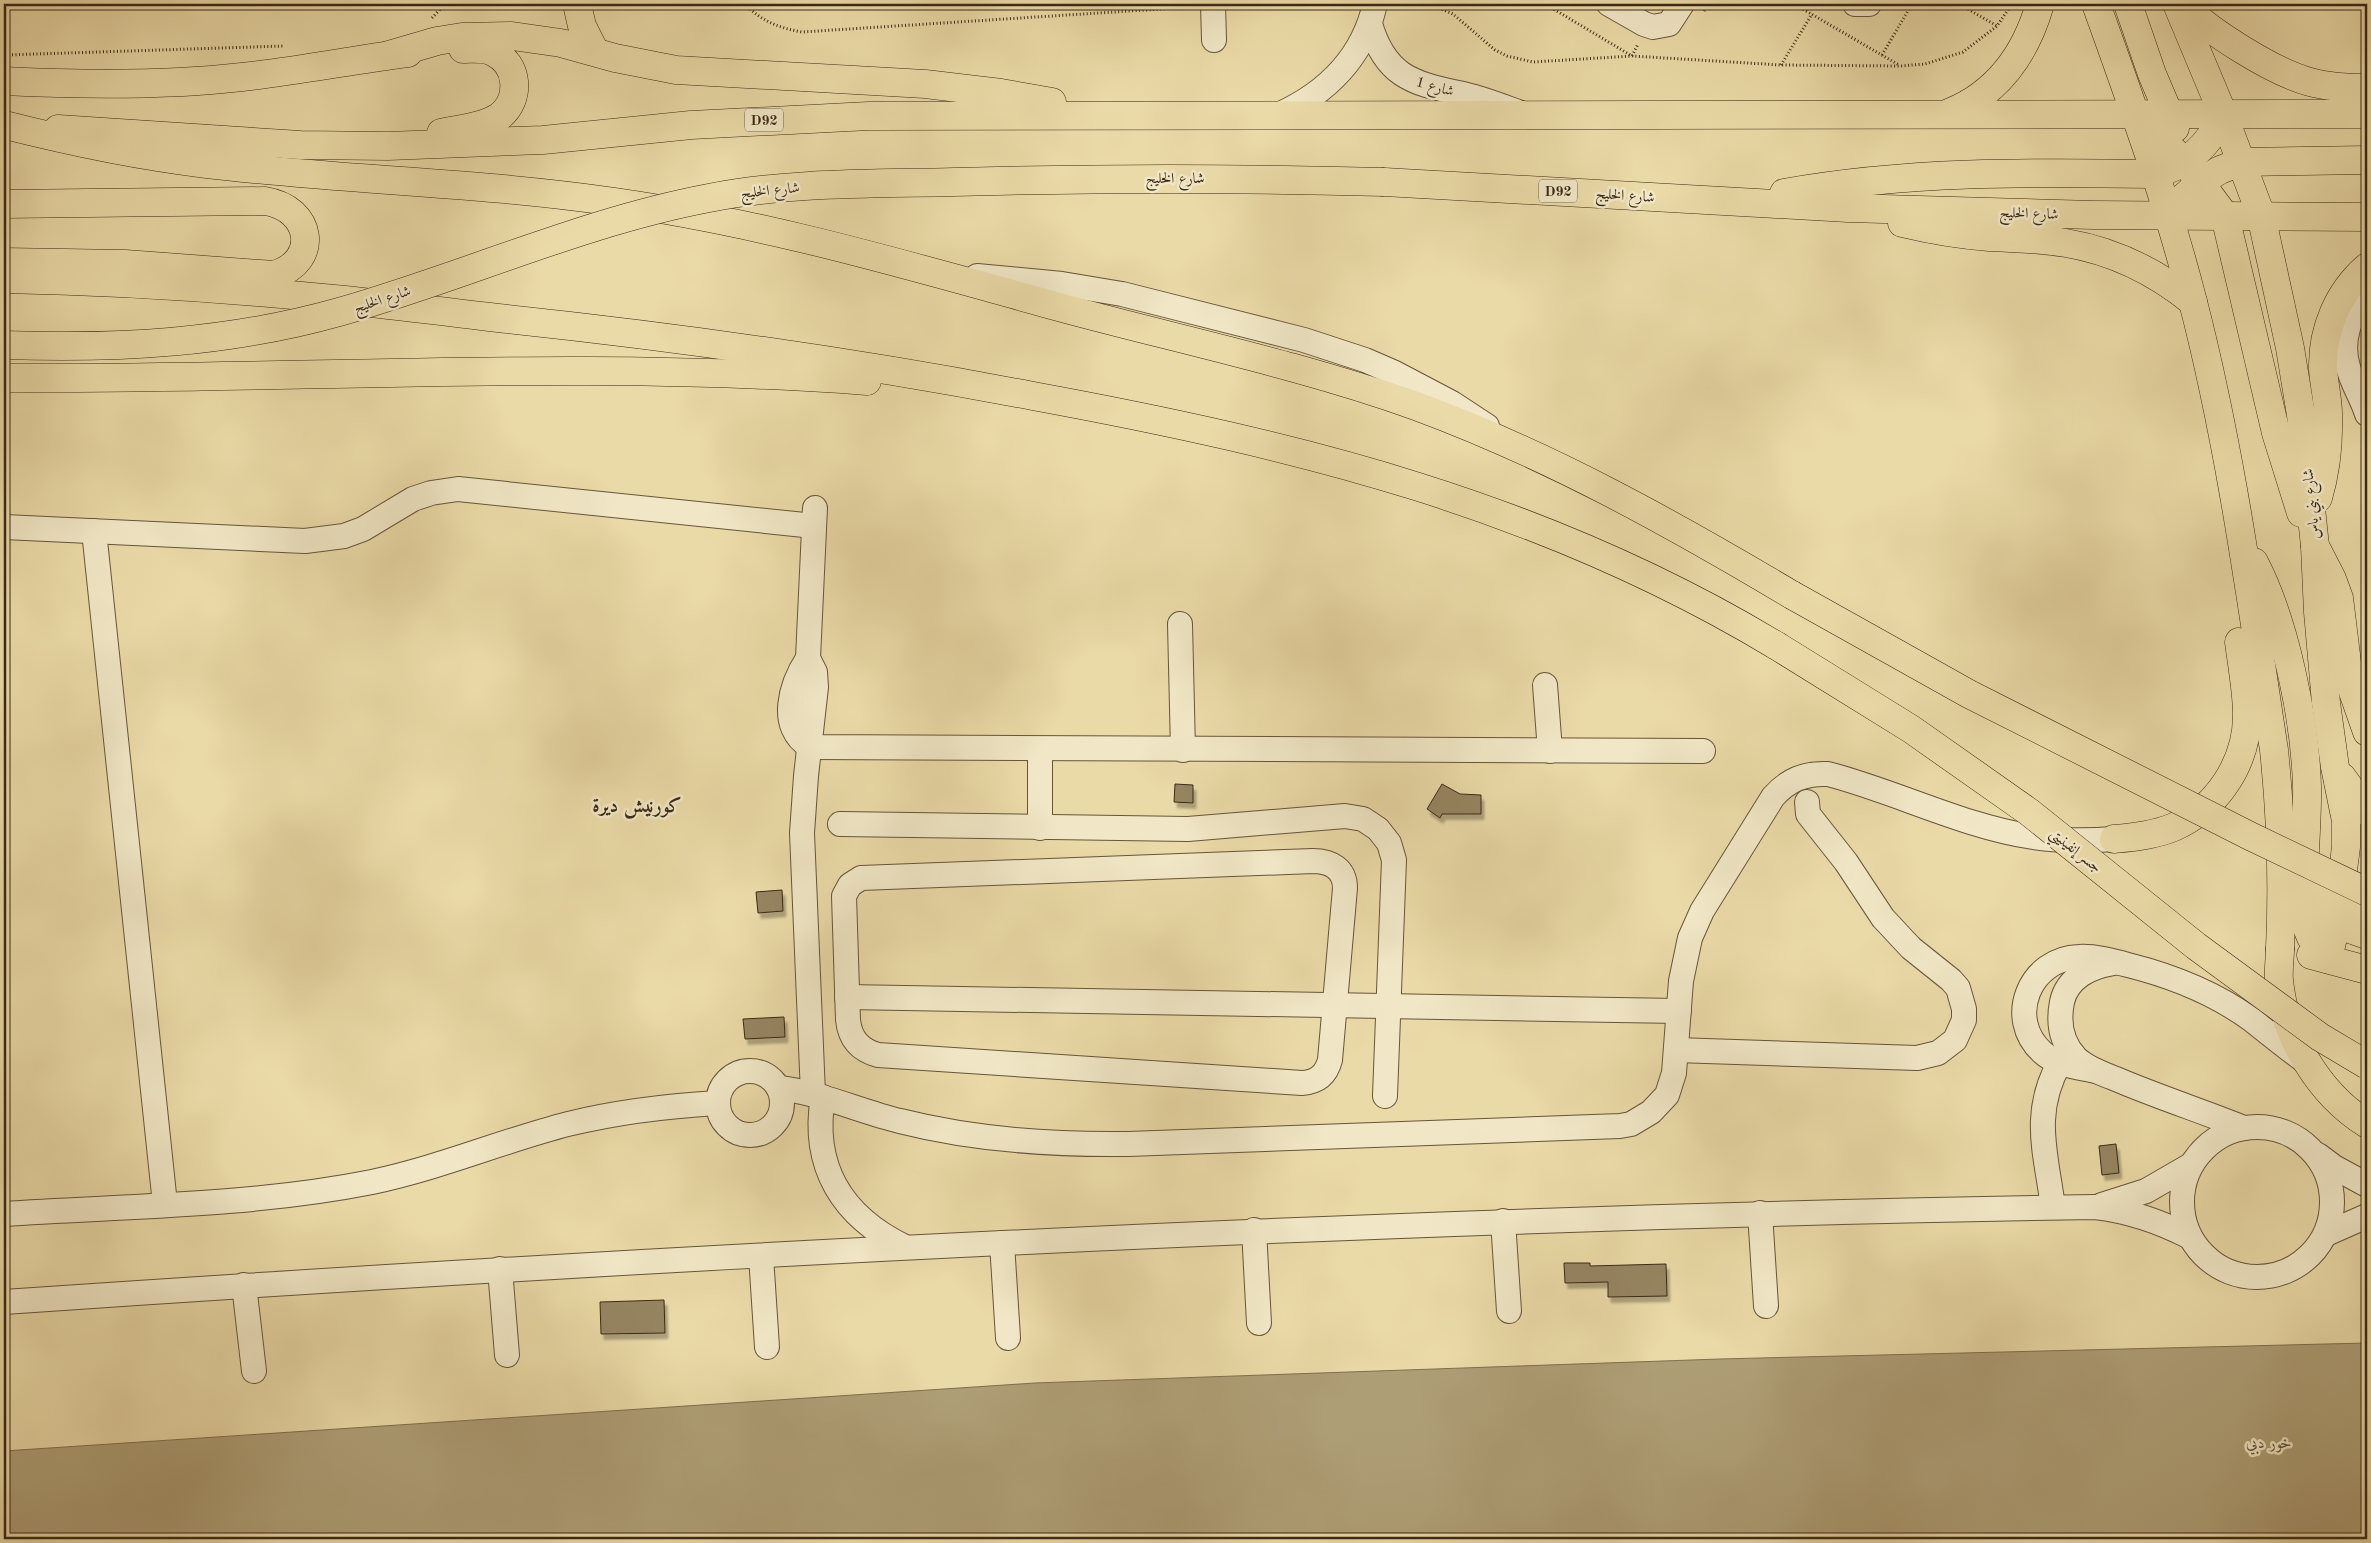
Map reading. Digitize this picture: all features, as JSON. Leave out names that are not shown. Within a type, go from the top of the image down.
[{"type":"main road","points":[[577,4],[582,26],[595,52]]},
{"type":"main road","points":[[1947,114],[1980,97],[2007,72],[2025,43],[2040,4]]},
{"type":"main road","points":[[2096,4],[2170,216],[2193,302],[2227,452],[2241,537],[2266,584],[2281,633],[2293,683],[2307,786],[2293,884],[2280,949],[2279,979],[2284,1009],[2294,1038],[2309,1064],[2325,1086],[2344,1106],[2367,1124]]},
{"type":"main road","points":[[2128,4],[2168,113],[2225,216],[2276,434],[2287,472],[2315,546],[2332,579],[2338,598],[2349,673],[2367,732]]},
{"type":"main road","name":"شارع بني ياس","points":[[2177,4],[2223,114],[2261,215],[2290,348],[2301,415],[2315,546],[2318,612],[2335,767],[2346,821],[2346,847],[2337,913],[2328,959]]},
{"type":"main road","points":[[2182,4],[2218,34],[2296,77],[2325,85],[2367,88]]},
{"type":"main road","points":[[389,55],[437,41],[487,36],[537,39],[646,65],[676,70],[925,84],[1055,102],[1109,115]]},
{"type":"main road","points":[[4,81],[101,85],[195,82],[288,72],[389,55],[445,49],[484,49],[502,57],[513,73],[515,83],[511,102],[498,117],[489,121],[388,146]]},
{"type":"main road","points":[[2135,114],[2198,168],[2261,215]]},
{"type":"main road","points":[[2170,216],[2184,197],[2223,114]]},
{"type":"main road","points":[[1526,116],[2367,114]]},
{"type":"main road","name":"D92","points":[[4,125],[219,140],[388,146],[543,140],[691,125],[869,116],[1526,116]]},
{"type":"main road","points":[[4,125],[104,148],[204,164],[528,191],[680,212],[827,243],[1346,382],[1418,407],[1519,448],[1629,501],[1969,694],[2252,837],[2367,892]]},
{"type":"main road","points":[[1733,203],[1850,184],[1949,175],[2028,172],[2155,174],[2240,162],[2367,160]]},
{"type":"main road","name":"شارع الخليج","points":[[4,345],[88,348],[138,346],[197,340],[288,325],[385,298],[632,216],[704,199],[752,191],[834,184],[1149,178],[1384,182],[1848,208],[2170,216],[2367,216]]},
{"type":"main road","points":[[4,204],[265,201],[286,206],[294,213],[304,231],[305,242],[298,260],[291,267],[274,275],[125,264],[4,262]]},
{"type":"main road","points":[[1848,208],[1882,218],[1953,233],[2047,240],[2086,247],[2125,259],[2143,268],[2177,289],[2193,302]]},
{"type":"main road","points":[[2312,518],[2325,466],[2328,440],[2328,413],[2323,370],[2325,339],[2332,316],[2343,295],[2367,267]]},
{"type":"main road","points":[[4,279],[251,291],[586,327],[773,351],[1039,397]]},
{"type":"main road","points":[[4,378],[137,378],[400,371],[648,373],[850,380],[1039,397]]},
{"type":"main road","name":"جسر إنفينيتي","points":[[1039,397],[1117,410],[1346,464],[1466,502],[1593,551],[1720,612],[1910,729],[2029,812],[2196,946],[2320,1037],[2367,1065]]},
{"type":"main road","points":[[2114,839],[2158,832],[2173,827],[2199,813],[2222,789],[2238,761],[2243,746],[2247,715],[2234,600],[2234,579],[2241,537]]},
{"type":"main road","points":[[2335,767],[2367,812]]},
{"type":"main road","points":[[2293,884],[2367,935]]},
{"type":"main road","points":[[2293,884],[2305,922],[2319,951],[2328,959]]},
{"type":"main road","points":[[2280,949],[2305,922],[2316,923],[2337,913],[2367,914]]},
{"type":"main road","points":[[2280,949],[2328,959],[2367,970]]},
{"type":"street","points":[[1609,4],[1652,27],[1669,24],[1682,4]]},
{"type":"street","points":[[1856,4],[1869,4]]},
{"type":"street","points":[[1213,5],[1214,40]]},
{"type":"street","name":"شارع 1","points":[[1278,115],[1312,97],[1327,85],[1352,57],[1373,14]]},
{"type":"street","name":"شارع 1","points":[[1373,14],[1379,47],[1385,57],[1402,74],[1413,81],[1436,89],[1482,100],[1526,116]]},
{"type":"street","points":[[2367,294],[2347,327],[2345,347],[2348,367],[2367,414]]},
{"type":"street","points":[[4,527],[305,541],[325,540],[363,529],[413,499],[431,493],[458,489],[814,517],[808,658],[815,672],[816,687],[805,785],[802,833],[820,1122],[824,1154],[836,1188],[849,1207],[865,1223],[884,1237],[905,1247]]},
{"type":"street","points":[[94,531],[165,1204]]},
{"type":"street","points":[[1180,624],[1183,750]]},
{"type":"street","points":[[1545,685],[1550,751]]},
{"type":"street","points":[[810,747],[1703,751]]},
{"type":"street","points":[[1040,749],[1040,828]]},
{"type":"street","points":[[779,1088],[818,1095],[900,1121],[940,1130],[1012,1140],[1061,1144],[1138,1144],[1608,1127],[1631,1124],[1647,1116],[1660,1104],[1671,1084],[1686,952],[1702,911],[1772,798],[1788,783],[1807,774],[1828,774],[1959,818],[2033,837],[2060,840],[2114,839]]},
{"type":"street","points":[[1676,1050],[1917,1058],[1933,1055],[1947,1048],[1960,1030],[1964,1009],[1958,988],[1952,980],[1911,948],[1883,918],[1846,862],[1808,814],[1807,802]]},
{"type":"street","points":[[840,824],[1188,829],[1345,816],[1363,819],[1384,835],[1393,852],[1394,860],[1385,1096]]},
{"type":"street","points":[[1320,861],[1334,864],[1343,874],[1345,881],[1328,1066],[1325,1072],[1315,1081],[1302,1083],[878,1055],[864,1050],[851,1034],[847,997],[844,896],[850,885],[861,878],[1320,861]]},
{"type":"street","points":[[2244,1128],[2096,1071],[2060,1062],[2043,1053],[2030,1038],[2024,1020],[2024,1001],[2031,983],[2044,968],[2061,959],[2080,956],[2117,962],[2178,980],[2220,1000],[2251,1020],[2309,1064]]},
{"type":"street","points":[[2096,1071],[2076,1059],[2064,1040],[2059,1018],[2063,996],[2076,978],[2095,966],[2117,962]]},
{"type":"street","points":[[847,997],[1679,1011]]},
{"type":"street","points":[[2053,1207],[2042,1113],[2045,1095],[2051,1078],[2060,1062]]},
{"type":"street","points":[[747,1071],[765,1074],[779,1088],[782,1098],[779,1116],[767,1131],[748,1135],[730,1128],[719,1113],[717,1103],[719,1094],[729,1078],[747,1071]]},
{"type":"street","points":[[4,1214],[250,1200],[333,1189],[416,1171],[568,1124],[642,1110],[717,1103]]},
{"type":"street","points":[[2308,1147],[2323,1166],[2331,1188],[2332,1211],[2326,1234],[2313,1254],[2294,1268],[2271,1277],[2247,1277],[2224,1270],[2204,1257],[2190,1237],[2183,1220],[2181,1201],[2184,1182],[2191,1165],[2205,1147],[2223,1134],[2244,1128],[2267,1127],[2289,1134],[2308,1147],[2334,1167],[2367,1185]]},
{"type":"street","points":[[2096,1207],[2146,1191],[2191,1165]]},
{"type":"street","points":[[4,1302],[244,1285],[905,1247],[1254,1230],[1760,1213],[2096,1207],[2144,1216],[2190,1237]]},
{"type":"street","points":[[1760,1213],[1766,1306]]},
{"type":"street","points":[[2326,1234],[2367,1216]]},
{"type":"street","points":[[1503,1221],[1509,1311]]},
{"type":"street","points":[[1254,1230],[1259,1323]]},
{"type":"street","points":[[1002,1243],[1008,1338]]},
{"type":"street","points":[[761,1256],[767,1347]]},
{"type":"street","points":[[500,1270],[507,1355]]},
{"type":"street","points":[[244,1285],[254,1372]]},
{"type":"path","points":[[430,20],[445,4]]},
{"type":"path","points":[[745,4],[761,18],[772,24],[802,32],[1213,5],[1268,4]]},
{"type":"path","points":[[1429,4],[1452,14],[1495,50],[1520,60],[1546,61],[1632,56],[1781,65],[1901,66],[1944,59],[1968,48],[1997,26],[2012,4]]},
{"type":"path","points":[[1794,4],[1901,66]]},
{"type":"path","points":[[1882,55],[1912,4]]},
{"type":"path","points":[[1959,4],[1997,26]]},
{"type":"path","points":[[1781,65],[1812,14]]},
{"type":"path","points":[[4,55],[289,46]]},
{"type":"water","name":"خور دبي","points":[[2367,1343],[2367,1539],[4,1539],[4,1451],[1035,1383],[1720,1359]]},
{"type":"building","points":[[1175,784],[1193,785],[1193,803],[1174,802]]},
{"type":"building","points":[[1442,784],[1460,794],[1481,795],[1481,814],[1442,814],[1440,818],[1427,809]]},
{"type":"building","points":[[782,890],[783,911],[758,913],[756,892]]},
{"type":"building","points":[[784,1017],[785,1037],[745,1039],[743,1019]]},
{"type":"building","points":[[2116,1144],[2119,1173],[2102,1175],[2099,1146]]},
{"type":"building","points":[[1564,1263],[1590,1263],[1590,1266],[1666,1264],[1667,1296],[1608,1297],[1608,1282],[1565,1283]]},
{"type":"building","points":[[664,1300],[665,1333],[601,1334],[600,1302]]},
{"type":"district","name":"كورنيش ديرة","points":[[637,805]]}]
